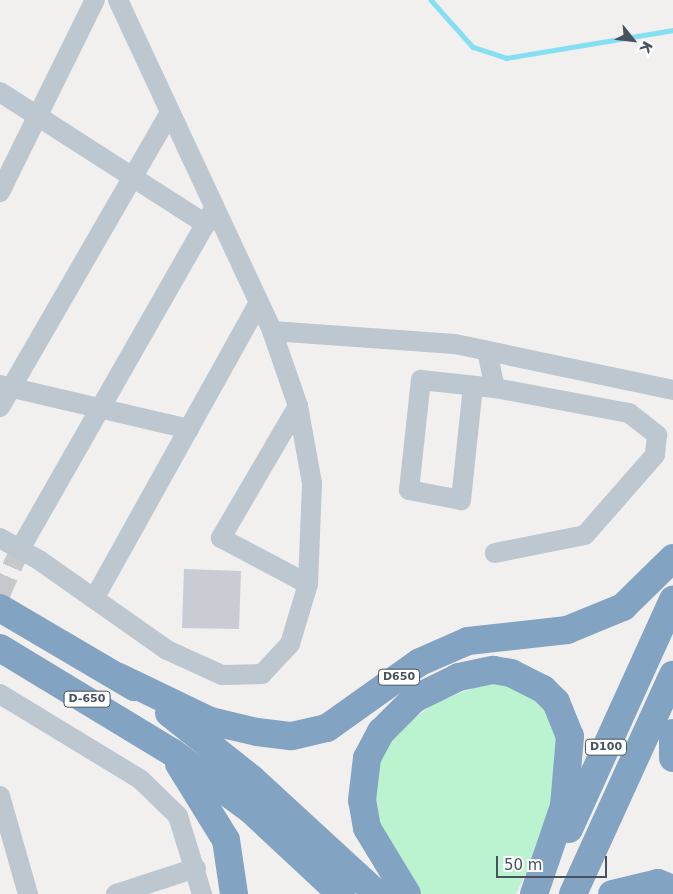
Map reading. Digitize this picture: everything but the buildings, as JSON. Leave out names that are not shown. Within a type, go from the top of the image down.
[{"type":"highway","name":"D650","points":[[119,677],[210,721],[257,732],[292,736],[326,728],[420,662],[468,641],[567,630],[623,607],[673,558]]},
{"type":"highway","name":"D100","points":[[539,894],[673,600]]},
{"type":"highway","name":"D-650","points":[[0,608],[119,677]]},
{"type":"highway","name":"D-650","points":[[0,648],[172,752]]},
{"type":"highway","name":"D650","points":[[407,894],[367,828],[362,786],[370,751],[390,720],[414,699],[459,677],[493,670],[510,672],[543,689],[556,702],[570,736],[572,753],[564,806],[534,894]]},
{"type":"highway","name":"D100","points":[[573,894],[673,675]]},
{"type":"highway","points":[[119,677],[252,779],[377,894]]},
{"type":"highway","points":[[673,733],[673,758]]},
{"type":"highway","points":[[172,752],[226,840],[234,894]]},
{"type":"highway","points":[[172,752],[251,810],[341,894]]},
{"type":"highway","points":[[612,894],[658,883],[673,889]]},
{"type":"street","points":[[0,192],[95,0]]},
{"type":"street","points":[[0,538],[94,599],[167,650],[222,675],[262,674],[290,644],[308,584],[312,483],[298,406],[272,331],[210,217],[170,113],[118,0]]},
{"type":"street","points":[[0,92],[37,118],[133,176],[210,217]]},
{"type":"street","points":[[0,407],[6,386],[170,113]]},
{"type":"street","points":[[20,550],[210,217]]},
{"type":"street","points":[[94,599],[258,304]]},
{"type":"street","points":[[272,331],[455,344],[673,390]]},
{"type":"street","points":[[487,351],[495,388]]},
{"type":"street","points":[[473,386],[461,500],[409,490],[421,380],[495,388],[629,413],[657,435],[655,455],[585,535],[495,553]]},
{"type":"street","points":[[6,386],[188,429]]},
{"type":"street","points":[[298,406],[221,538],[308,584]]},
{"type":"street","points":[[0,694],[140,779],[178,816],[196,868],[202,894]]},
{"type":"street","points":[[0,796],[28,894]]},
{"type":"street","points":[[116,894],[196,868]]},
{"type":"green space","points":[[490,682],[532,690],[557,722],[559,802],[516,894],[418,894],[392,859],[371,803],[376,763],[394,734],[436,702]]},
{"type":"waterway","points":[[431,0],[473,47],[506,58],[673,30]]},
{"type":"tunnel","points":[[0,595],[20,549]]}]
